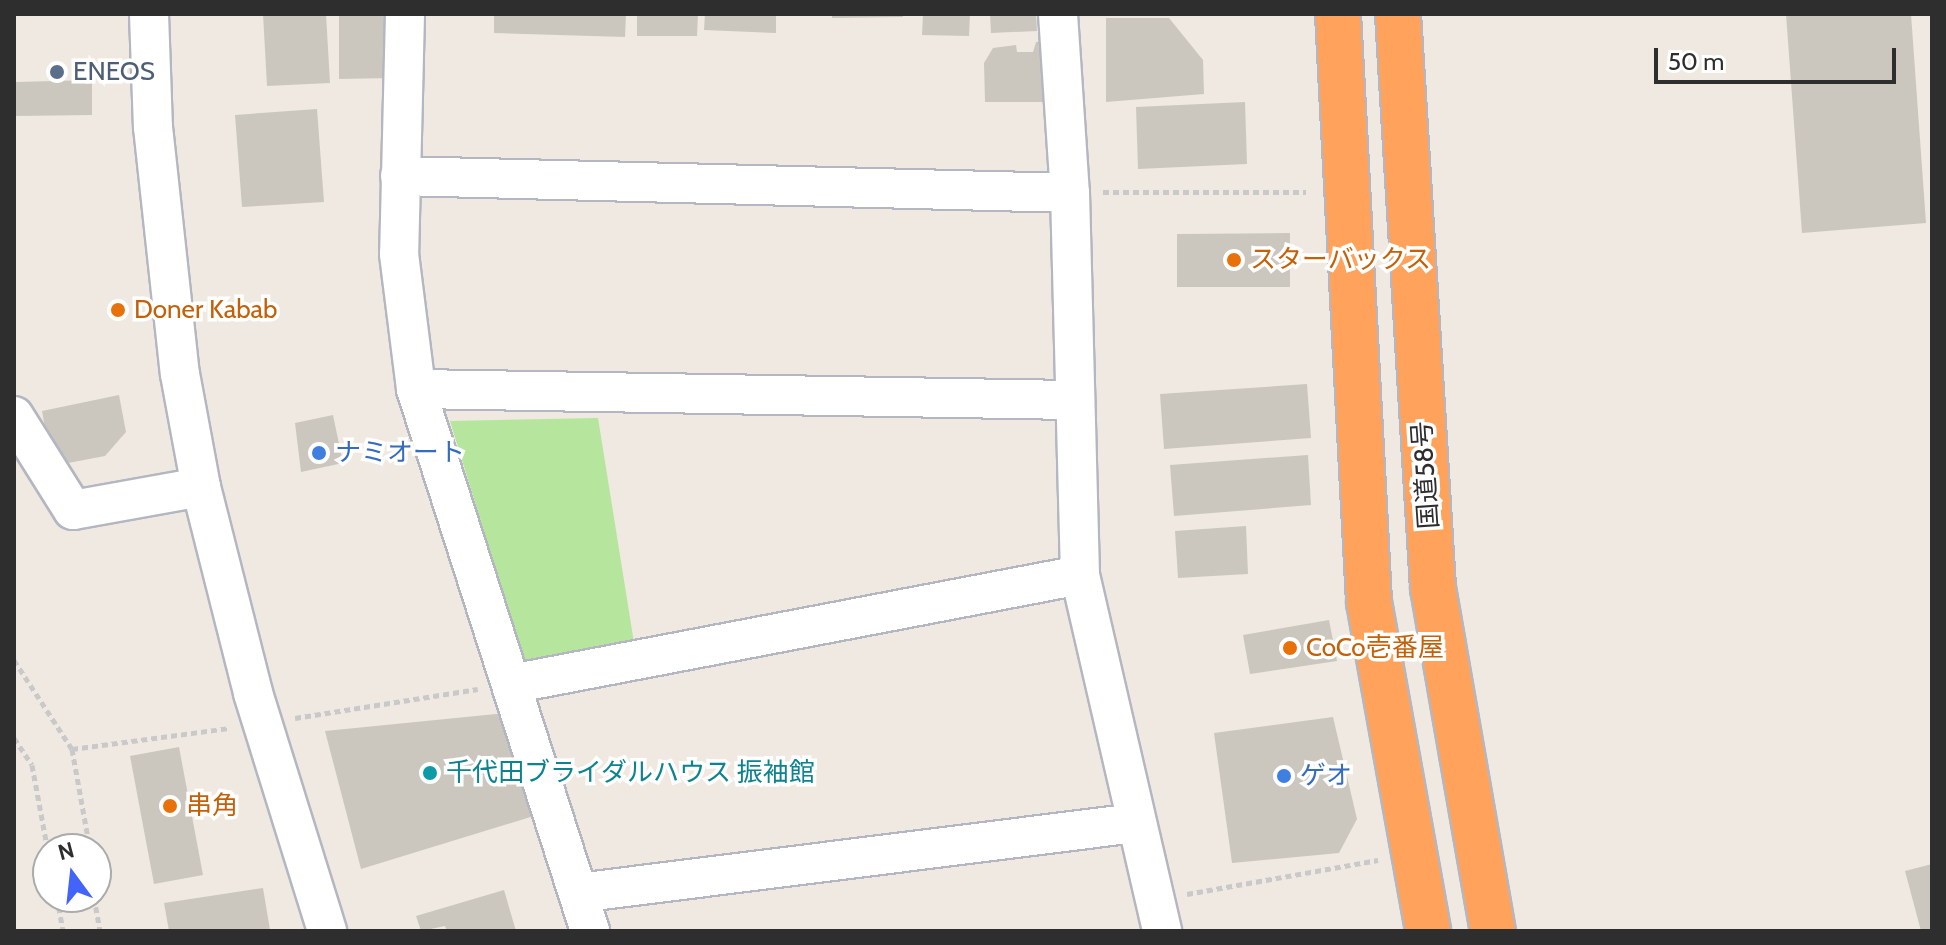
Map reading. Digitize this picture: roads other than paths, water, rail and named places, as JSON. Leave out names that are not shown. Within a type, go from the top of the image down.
[{"type":"highway","points":[[1338,14],[1369,602],[1428,931]]},
{"type":"highway","name":"国道58号","points":[[1398,14],[1433,588],[1493,931]]},
{"type":"street","points":[[149,14],[153,127],[180,374],[201,487],[253,693],[327,931]]},
{"type":"street","points":[[405,14],[399,254],[416,389],[590,931]]},
{"type":"street","points":[[1058,14],[1070,193],[1080,575],[1158,916]]},
{"type":"street","points":[[400,176],[1070,193]]},
{"type":"street","points":[[416,389],[1074,400]]},
{"type":"street","points":[[14,416],[73,510],[201,487]]},
{"type":"street","points":[[511,684],[1080,575]]},
{"type":"street","points":[[578,893],[1135,823]]},
{"type":"place","name":"ENEOS","points":[[57,72]]},
{"type":"place","name":"スターバックス","points":[[1234,260]]},
{"type":"place","name":"Doner Kabab","points":[[118,310]]},
{"type":"place","name":"ナミオート","points":[[319,453]]},
{"type":"place","name":"CoCo壱番屋","points":[[1290,648]]},
{"type":"place","name":"千代田ブライダルハウス 振袖館","points":[[430,773]]},
{"type":"place","name":"ゲオ","points":[[1284,776]]},
{"type":"place","name":"串角","points":[[170,806]]}]
